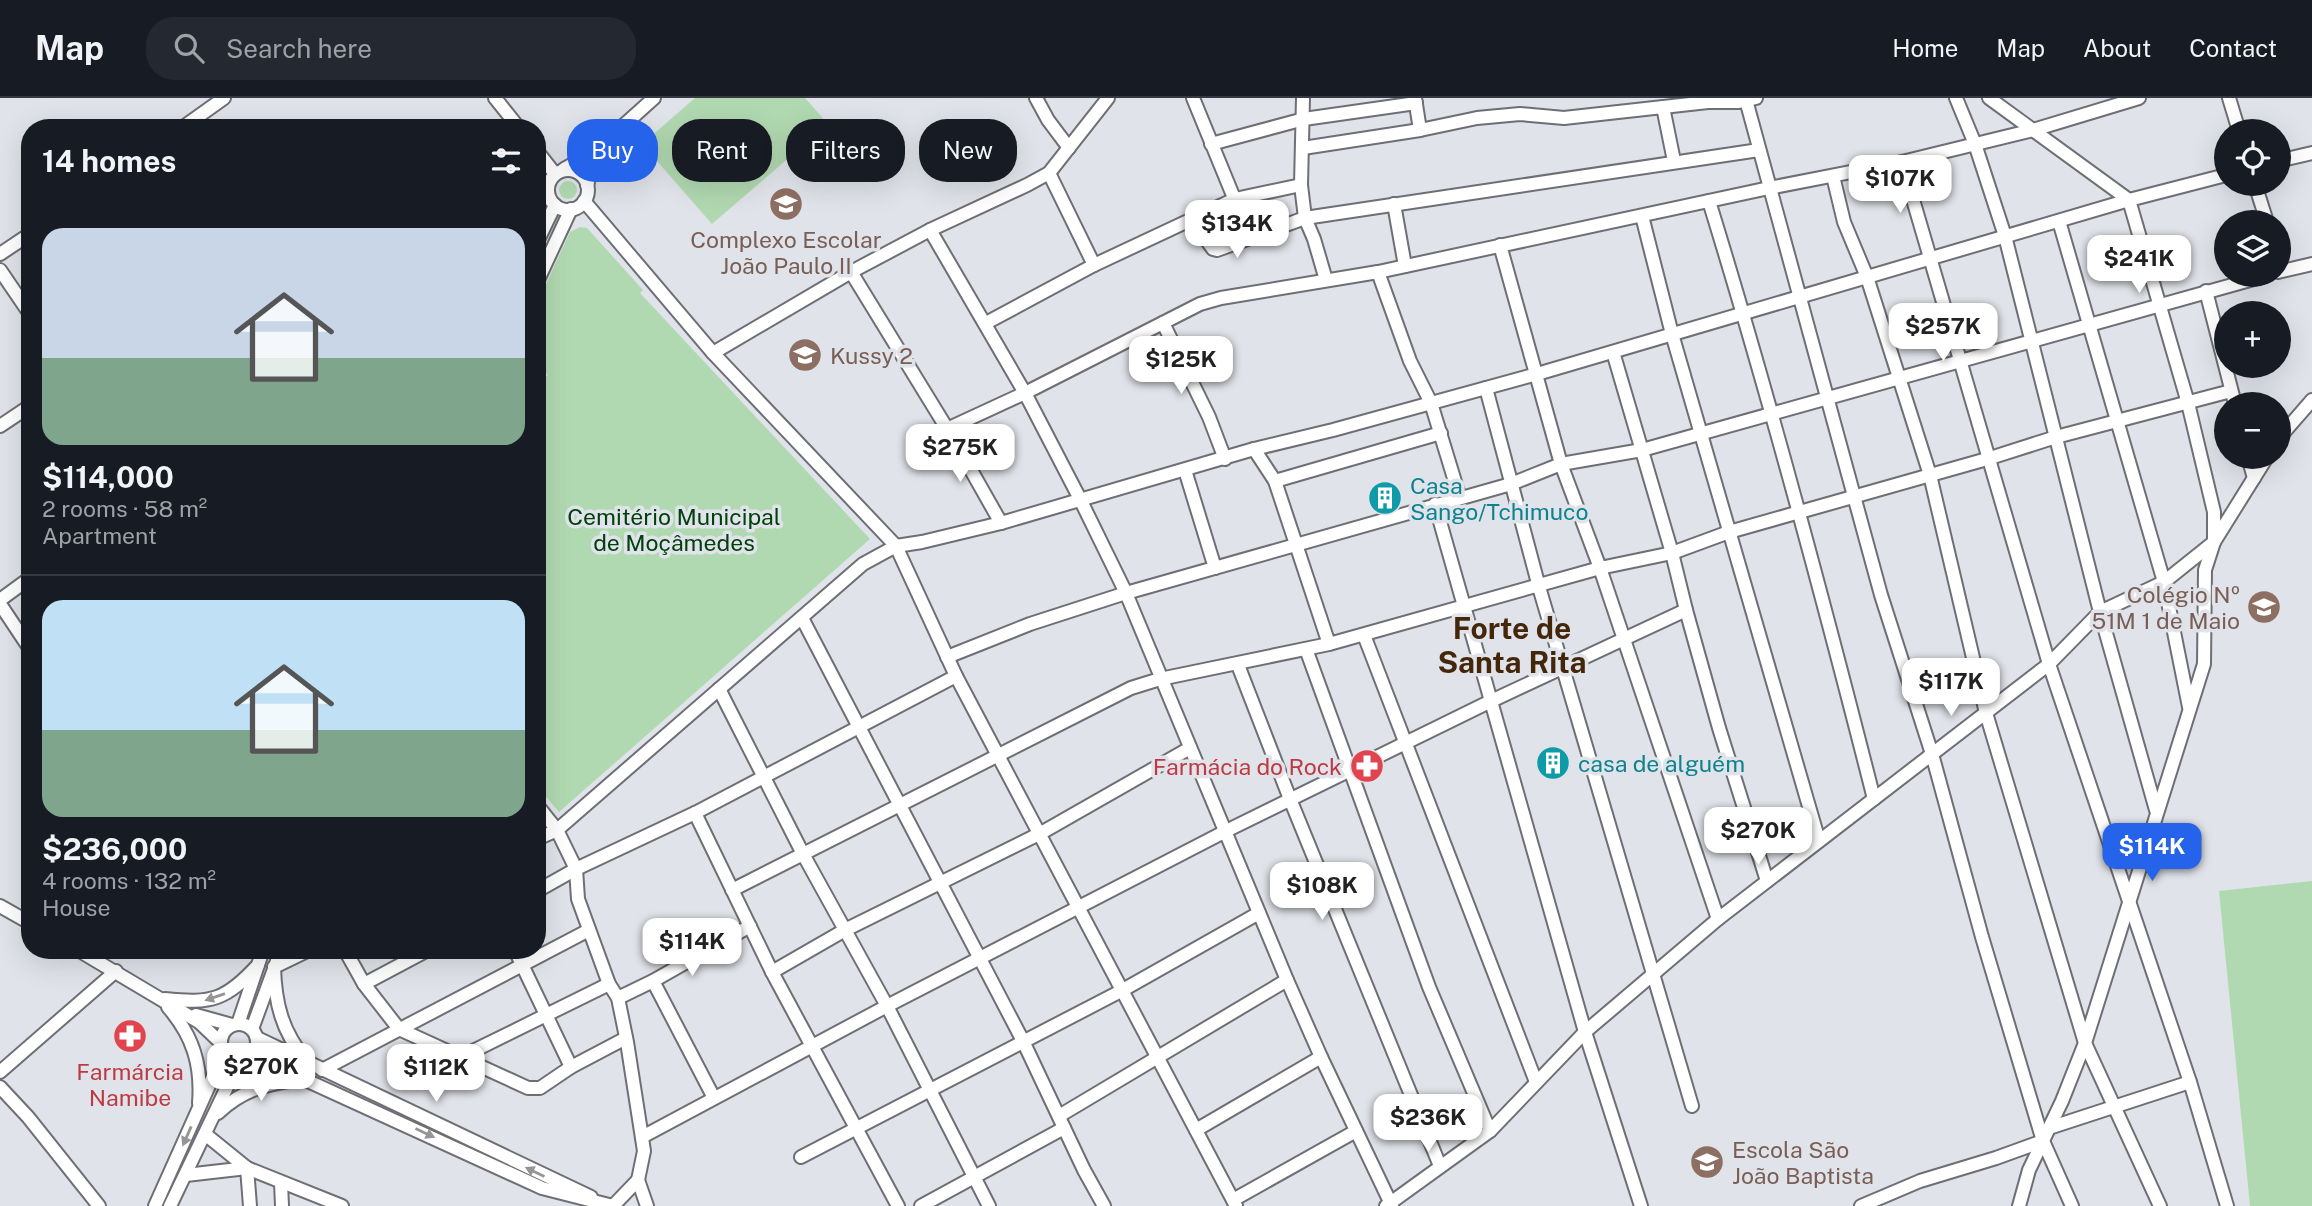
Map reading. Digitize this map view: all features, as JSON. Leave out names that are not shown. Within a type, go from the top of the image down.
[{"type":"street","points":[[195,119],[224,98]]},
{"type":"street","points":[[495,98],[512,119]]},
{"type":"street","points":[[631,119],[654,98]]},
{"type":"street","points":[[1036,98],[1048,120],[1069,148]]},
{"type":"street","points":[[713,353],[851,272],[930,230],[1027,186],[1049,173],[1108,98]]},
{"type":"street","points":[[1193,98],[1250,237]]},
{"type":"street","points":[[1303,98],[1301,185],[1305,218],[1326,280]]},
{"type":"street","points":[[1956,98],[1975,144],[2005,236],[2100,612],[2157,810]]},
{"type":"street","points":[[1989,98],[2129,200],[2188,403],[2214,512],[2214,542]]},
{"type":"street","points":[[947,429],[1025,393],[1200,304],[1221,298],[1378,272],[1500,244],[1902,162],[2034,130],[2139,98]]},
{"type":"street","points":[[2229,98],[2235,119]]},
{"type":"street","points":[[1303,148],[1501,115],[1564,118],[1638,104],[1663,107],[1707,100],[1751,99],[1759,150],[1881,594],[1932,754],[2042,1141],[2072,1206]]},
{"type":"street","points":[[1211,144],[1304,119],[1416,101],[1420,130]]},
{"type":"street","points":[[1663,107],[1674,161]]},
{"type":"street","points":[[1191,219],[1214,250],[1305,218],[1759,150]]},
{"type":"street","points":[[2291,158],[2312,153]]},
{"type":"street","points":[[546,160],[558,173]]},
{"type":"street","points":[[1902,162],[2049,664],[2190,1082],[2227,1206]]},
{"type":"street","points":[[546,217],[552,200],[549,184],[558,173],[567,168]]},
{"type":"street","points":[[558,173],[574,171],[580,174],[587,185]]},
{"type":"street","points":[[1049,173],[1094,265]]},
{"type":"street","points":[[1833,176],[1844,222],[1867,277],[1930,475],[1986,713],[2085,1043],[2113,1109],[2160,1206]]},
{"type":"street","points":[[546,835],[557,830],[863,564],[895,546],[1001,523],[1254,449],[1334,430],[1537,374],[2059,220],[2214,178]]},
{"type":"street","points":[[546,263],[571,209],[584,201],[588,182]]},
{"type":"street","points":[[986,323],[1094,265],[1235,199],[1301,185]]},
{"type":"street","points":[[546,202],[552,200],[571,209]]},
{"type":"street","points":[[584,201],[713,353],[895,546],[956,676],[1234,1203],[1356,1131]]},
{"type":"street","points":[[1709,201],[1773,414],[1874,799]]},
{"type":"street","points":[[1394,204],[1405,266]]},
{"type":"street","points":[[1642,216],[1700,433],[1819,841]]},
{"type":"street","points":[[2059,220],[2164,582],[2189,709]]},
{"type":"street","points":[[930,230],[1025,393],[1126,593],[1287,980],[1390,1205],[1490,1131],[1585,1032],[1718,919],[2049,664],[2100,612],[2164,582],[2214,542]]},
{"type":"street","points":[[0,254],[21,239]]},
{"type":"street","points":[[1500,244],[1561,464],[1600,568],[1718,919]]},
{"type":"street","points":[[2291,269],[2312,264]]},
{"type":"street","points":[[0,270],[21,300]]},
{"type":"street","points":[[851,272],[1001,523]]},
{"type":"street","points":[[1378,272],[1410,361],[1431,403],[1460,498]]},
{"type":"street","points":[[947,657],[1030,624],[1126,593],[1511,484],[1561,464],[1642,450],[2222,287]]},
{"type":"street","points":[[2206,291],[2231,392]]},
{"type":"street","points":[[1163,323],[1205,408],[1225,459]]},
{"type":"street","points":[[1614,352],[1686,610],[1767,881]]},
{"type":"street","points":[[1486,388],[1539,587],[1692,1106]]},
{"type":"street","points":[[732,890],[1131,688],[1160,679],[1238,665],[1364,635],[1600,568],[1672,553],[1729,532],[2056,437],[2188,403],[2214,400]]},
{"type":"street","points":[[2291,424],[2312,400]]},
{"type":"street","points":[[0,426],[21,412]]},
{"type":"street","points":[[1275,481],[1440,433]]},
{"type":"street","points":[[1254,449],[1275,481],[1329,644]]},
{"type":"street","points":[[2251,469],[2254,478]]},
{"type":"street","points":[[2019,1206],[2029,1170],[2062,1101],[2085,1043],[2204,664],[2205,570],[2214,542],[2260,469]]},
{"type":"street","points":[[1185,470],[1214,568]]},
{"type":"street","points":[[1435,504],[1489,702],[1585,1032],[1641,1206]]},
{"type":"street","points":[[21,585],[0,602],[21,635]]},
{"type":"street","points":[[642,1137],[887,1006],[1226,831],[1563,666],[1686,610]]},
{"type":"street","points":[[802,618],[1023,1041],[1104,1206]]},
{"type":"street","points":[[1364,635],[1536,1082]]},
{"type":"street","points":[[1306,649],[1429,987],[1490,1131]]},
{"type":"street","points":[[1238,665],[1440,1166]]},
{"type":"street","points":[[546,886],[695,813],[956,676]]},
{"type":"street","points":[[719,689],[803,854],[887,1006],[989,1206]]},
{"type":"street","points":[[772,972],[845,930],[1041,833],[1190,748]]},
{"type":"street","points":[[695,813],[811,1048],[898,1206]]},
{"type":"street","points":[[94,959],[199,1022],[231,1058],[246,1057],[304,1078],[542,1188],[613,1206],[638,1180],[645,1152],[626,1038],[618,998],[609,984],[578,899],[576,869],[557,830],[546,816]]},
{"type":"street","points":[[0,906],[21,918]]},
{"type":"street","points":[[801,1157],[1121,991],[1259,913]]},
{"type":"street","points":[[618,998],[750,926]]},
{"type":"street","points":[[546,953],[589,930]]},
{"type":"street","points":[[155,1203],[198,1112],[223,1047],[224,1032],[235,1025],[260,959]]},
{"type":"street","points":[[170,1206],[212,1118],[246,1057],[255,1050],[254,1034],[277,959]]},
{"type":"street","points":[[274,967],[290,959]]},
{"type":"street","points":[[350,959],[364,984],[399,1029],[533,1089],[626,1038]]},
{"type":"street","points":[[364,984],[411,959]]},
{"type":"street","points":[[520,959],[571,1067]]},
{"type":"street","points":[[323,1070],[534,959]]},
{"type":"street","points":[[161,999],[187,1002],[219,997],[237,988],[258,965]]},
{"type":"street","points":[[274,967],[275,996],[280,1018],[294,1046],[308,1062]]},
{"type":"street","points":[[0,1072],[116,971]]},
{"type":"street","points":[[921,1206],[974,1177],[1157,1057],[1287,980]]},
{"type":"street","points":[[653,981],[714,1098]]},
{"type":"street","points":[[461,1056],[609,984]]},
{"type":"street","points":[[161,999],[203,1018],[235,1025],[597,1201]]},
{"type":"street","points":[[161,999],[189,1035],[197,1060],[200,1091],[198,1112]]},
{"type":"street","points":[[1196,1130],[1321,1057]]},
{"type":"street","points":[[212,1118],[229,1102],[256,1087],[304,1078]]},
{"type":"street","points":[[2049,1128],[2190,1082]]},
{"type":"street","points":[[0,1087],[28,1117],[99,1206]]},
{"type":"street","points":[[205,1133],[247,1168],[316,1201],[342,1206]]},
{"type":"street","points":[[1861,1206],[1920,1181],[2042,1141]]},
{"type":"street","points":[[186,1175],[247,1168]]},
{"type":"street","points":[[247,1168],[250,1206]]},
{"type":"street","points":[[638,1180],[647,1206]]},
{"type":"street","points":[[281,1183],[282,1206]]},
{"type":"green space","points":[[695,98],[805,98],[824,119],[786,119],[786,160],[772,172],[772,119],[672,119],[672,178],[658,162],[658,130]]},
{"type":"green space","points":[[567,181],[576,187],[574,196],[568,199],[562,196],[559,190]]},
{"type":"green space","points":[[675,182],[761,182],[712,224]]},
{"type":"green space","name":"Cemitério Municipal de Moçâmedes","points":[[580,227],[587,228],[643,290],[640,293],[870,539],[559,812],[546,797],[546,284],[570,232]]},
{"type":"green space","points":[[2312,881],[2312,1206],[2250,1206],[2219,891]]},
{"type":"place","name":"Complexo Escolar João Paulo II","points":[[786,204]]},
{"type":"place","name":"Kussy 2","points":[[805,355]]},
{"type":"place","name":"Casa Sango/Tchimuco","points":[[1385,498]]},
{"type":"place","name":"Colégio Nº 51M 1 de Maio","points":[[2264,607]]},
{"type":"place","name":"casa de alguém","points":[[1553,763]]},
{"type":"place","name":"Farmácia do Rock","points":[[1367,766]]},
{"type":"place","name":"Farmárcia Namibe","points":[[130,1036]]},
{"type":"place","name":"Escola São João Baptista","points":[[1707,1162]]},
{"type":"district","name":"Forte de Santa Rita","points":[[1512,645]]}]
